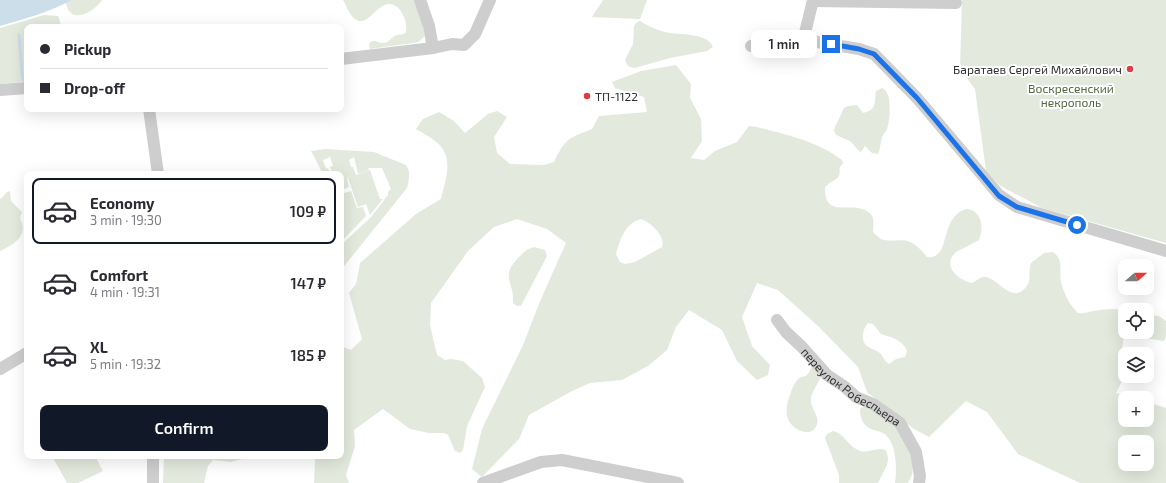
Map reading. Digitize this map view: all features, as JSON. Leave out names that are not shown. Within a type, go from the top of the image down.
[{"type":"street","points":[[420,0],[429,26],[432,48]]},
{"type":"street","points":[[344,59],[432,48],[452,44],[464,45],[474,34],[490,0]]},
{"type":"street","points":[[804,37],[813,0],[956,3]]},
{"type":"street","points":[[751,46],[796,37],[804,37],[817,42],[859,49],[874,54],[917,98],[999,196],[1017,207],[1166,251]]},
{"type":"street","points":[[0,90],[24,88]]},
{"type":"street","points":[[149,112],[158,171]]},
{"type":"street","name":"переулок Робеспьера","points":[[777,320],[786,332],[802,347],[827,375],[845,387],[856,397],[873,404],[900,423],[916,452],[920,476],[919,483]]},
{"type":"street","points":[[0,368],[24,354]]},
{"type":"street","points":[[153,459],[153,483]]},
{"type":"street","points":[[483,483],[541,462],[562,460],[678,483]]},
{"type":"green space","points":[[68,0],[102,0],[94,9],[82,15],[77,15],[72,14],[68,10],[66,3]]},
{"type":"green space","points":[[343,0],[418,0],[425,36],[418,42],[370,49],[369,44],[372,41],[384,43],[395,36],[406,32],[406,23],[403,14],[397,7],[388,4],[384,5],[367,19],[360,21],[352,16]]},
{"type":"green space","points":[[603,0],[647,0],[640,19],[592,17]]},
{"type":"green space","name":"Воскресенский некрополь","points":[[962,0],[1166,0],[1166,243],[1042,208],[999,185],[986,171],[975,89],[960,69]]},
{"type":"green space","points":[[44,15],[58,16],[61,24],[24,24],[24,80],[0,84],[0,28]]},
{"type":"green space","points":[[640,21],[666,32],[706,39],[713,47],[707,51],[670,58],[635,68],[630,67],[627,65],[625,60],[633,44],[634,26]]},
{"type":"green space","points":[[676,65],[691,84],[690,98],[701,119],[702,141],[691,158],[704,160],[715,151],[737,142],[749,126],[812,143],[832,153],[842,160],[843,163],[840,168],[839,176],[825,187],[826,197],[829,203],[834,206],[862,209],[870,213],[873,218],[873,232],[881,239],[888,241],[903,240],[910,242],[917,246],[927,257],[935,256],[940,252],[948,229],[957,214],[966,209],[975,212],[981,225],[981,235],[979,240],[956,252],[950,262],[953,271],[961,279],[972,283],[980,278],[986,277],[1012,293],[1018,293],[1028,284],[1031,263],[1044,253],[1053,252],[1059,258],[1063,290],[1067,299],[1078,313],[1118,309],[1118,339],[1123,339],[1122,347],[1118,347],[1118,383],[1121,383],[1116,393],[1118,394],[1118,427],[1154,427],[1154,404],[1166,408],[1166,483],[1080,483],[1018,454],[987,412],[966,401],[929,437],[914,429],[867,392],[858,367],[819,327],[778,290],[757,283],[742,317],[752,346],[770,365],[768,375],[757,380],[737,361],[722,330],[689,310],[676,327],[667,350],[648,366],[622,380],[590,383],[572,391],[529,415],[519,439],[482,477],[472,469],[482,429],[523,345],[541,299],[566,243],[547,229],[517,219],[494,227],[468,251],[431,303],[430,325],[437,355],[445,360],[451,359],[463,361],[482,378],[485,387],[467,426],[463,450],[460,453],[455,451],[448,435],[444,433],[429,433],[410,429],[383,409],[354,430],[355,446],[346,475],[349,483],[314,483],[314,459],[344,459],[344,347],[351,350],[362,339],[349,293],[356,284],[360,263],[416,214],[441,199],[447,175],[447,160],[441,147],[433,139],[416,129],[423,119],[439,112],[454,121],[465,133],[488,114],[497,111],[507,117],[494,137],[497,153],[510,164],[544,165],[554,162],[561,148],[568,140],[592,129],[599,116],[647,112],[644,97],[615,88],[612,82],[641,71]],"holes":[[[641,219],[649,223],[662,238],[662,247],[635,262],[625,264],[620,262],[616,254],[621,238],[627,228],[635,221]],[[868,323],[873,324],[881,334],[893,338],[903,344],[907,351],[905,357],[896,359],[889,364],[885,361],[881,354],[865,344],[863,334],[866,325]]]},
{"type":"green space","points":[[882,88],[888,95],[890,107],[887,129],[882,137],[878,154],[872,153],[865,146],[860,152],[850,141],[836,135],[834,131],[835,127],[844,108],[848,106],[857,105],[863,113],[871,110],[874,105],[876,91]]},
{"type":"green space","points":[[325,149],[374,152],[406,165],[408,168],[409,179],[407,188],[344,266],[344,242],[371,217],[391,189],[382,168],[368,168],[369,170],[358,174],[354,157],[349,160],[356,175],[347,178],[349,187],[344,189],[344,171],[332,171],[330,167],[333,166],[330,157],[323,160],[326,169],[328,168],[330,171],[321,171],[311,151]]},
{"type":"green space","points":[[370,170],[380,199],[383,199],[370,215],[366,204],[358,207],[348,178]]},
{"type":"green space","points":[[10,191],[11,201],[22,212],[20,218],[23,230],[19,239],[0,251],[0,198],[1,199],[7,192]]},
{"type":"green space","points":[[351,191],[357,208],[363,207],[366,216],[344,239],[344,193]]},
{"type":"green space","points":[[534,247],[545,250],[547,256],[521,306],[517,306],[513,303],[513,293],[509,280],[509,272],[523,253]]},
{"type":"green space","points":[[1154,316],[1159,316],[1166,321],[1166,336],[1164,341],[1151,339],[1154,339]]},
{"type":"green space","points":[[812,367],[821,376],[811,399],[817,418],[817,425],[812,431],[804,432],[792,426],[787,416],[787,407],[795,382],[799,378],[807,375]]},
{"type":"green space","points":[[864,406],[881,411],[905,436],[913,467],[912,475],[908,483],[895,483],[896,464],[891,442],[883,433],[868,428],[864,423],[861,418],[860,409]]},
{"type":"green space","points":[[833,431],[840,434],[851,446],[861,451],[865,452],[878,449],[885,450],[888,462],[878,483],[839,483],[839,475],[825,438],[827,434]]},
{"type":"green space","points":[[54,459],[97,459],[103,471],[78,483],[67,483]]},
{"type":"green space","points":[[164,459],[242,459],[231,462],[213,460],[208,466],[204,483],[163,483]]},
{"type":"water","points":[[0,0],[72,0],[46,12],[0,26]]},
{"type":"waterway","points":[[19,35],[22,75],[24,81]]},
{"type":"place","name":"Баратаев Сергей Михайлович","points":[[1130,69]]},
{"type":"place","name":"ТП-1122","points":[[587,96]]},
{"type":"route","points":[[831,44],[859,49],[874,54],[917,98],[999,196],[1017,207],[1077,225]]}]
